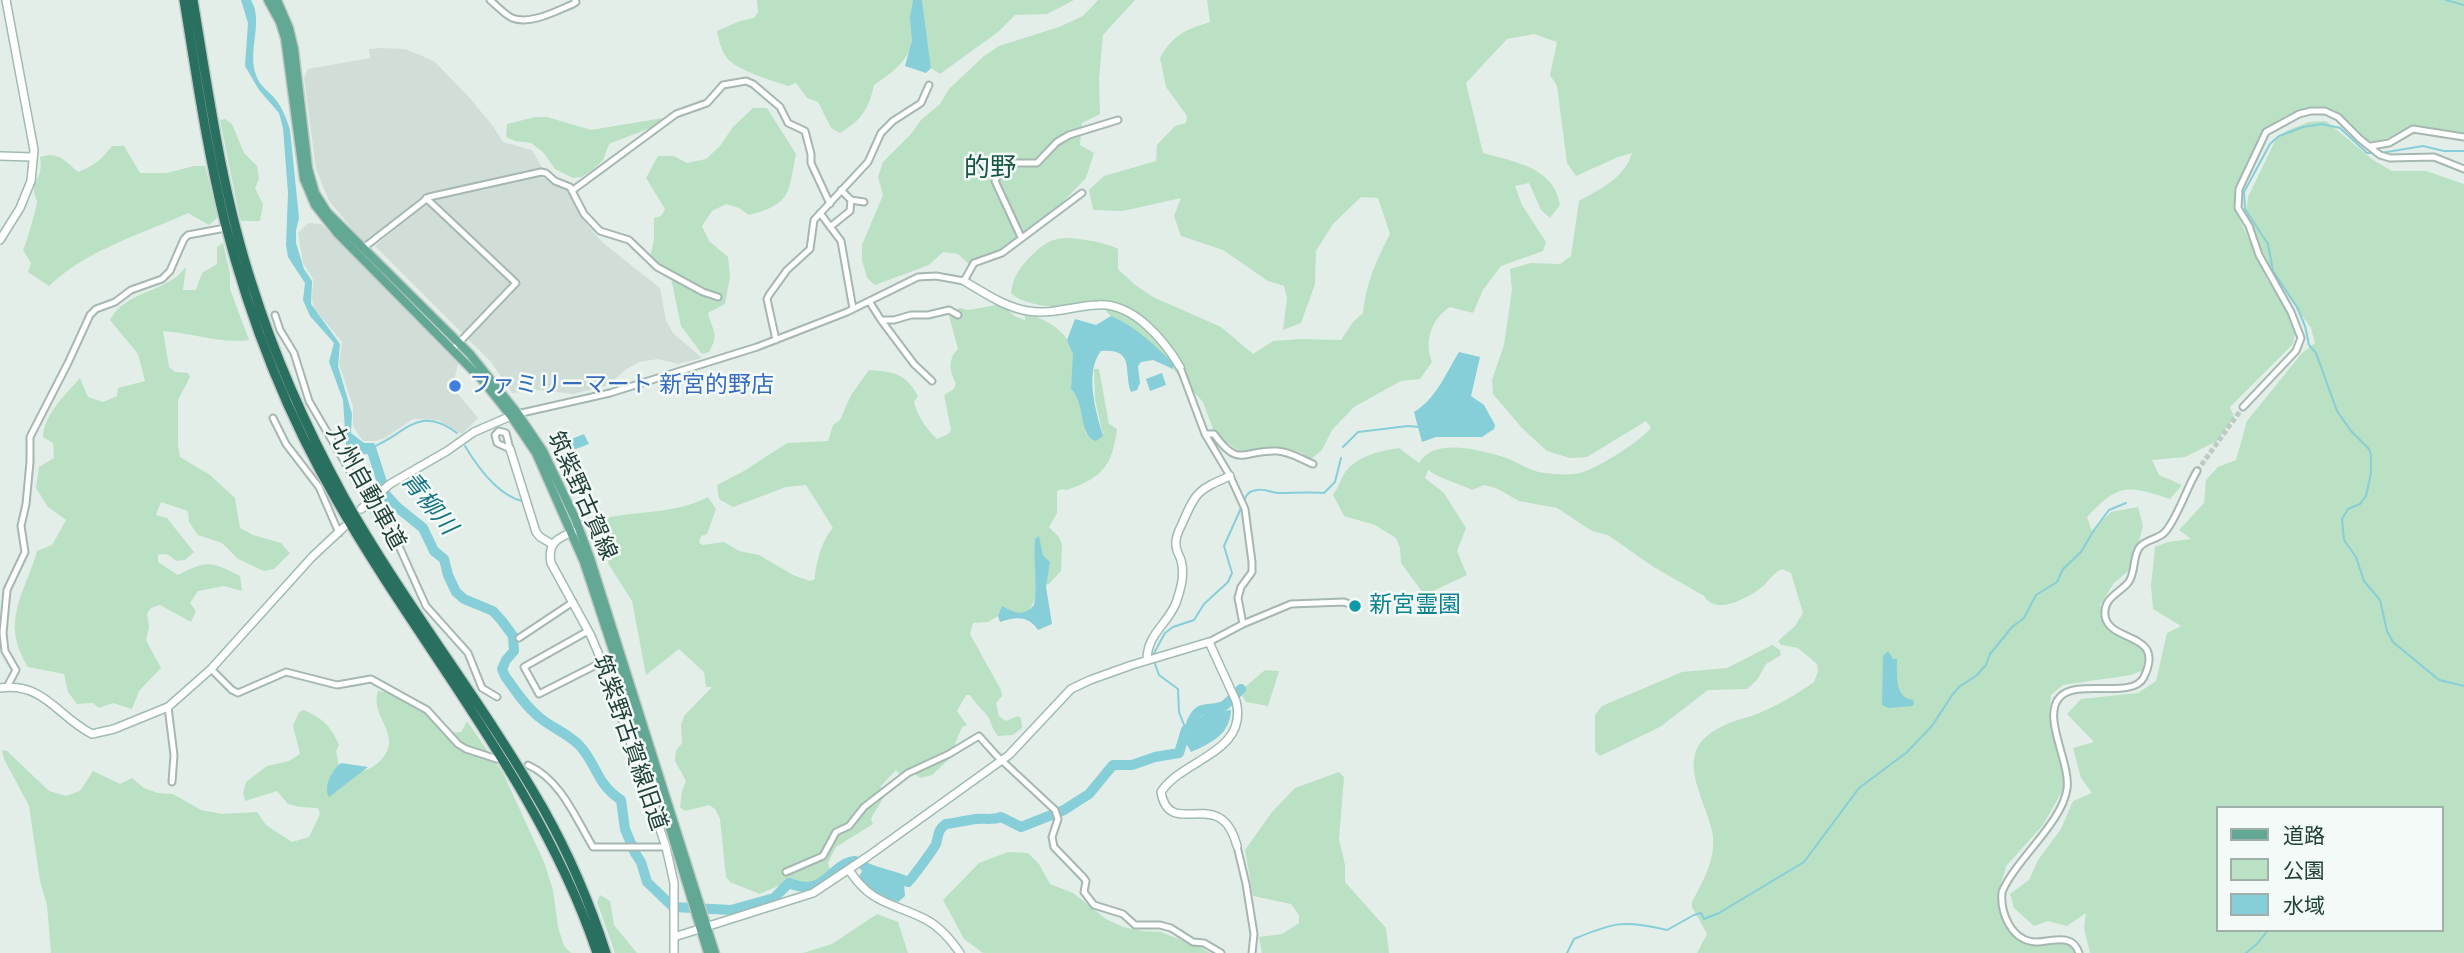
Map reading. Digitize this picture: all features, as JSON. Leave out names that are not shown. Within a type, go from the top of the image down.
[{"type":"highway","name":"九州自動車道","points":[[184,0],[213,168],[226,223],[295,398],[322,454],[390,572],[545,811],[584,891],[606,953]]},
{"type":"highway","name":"九州自動車道","points":[[193,0],[213,117],[226,223]]},
{"type":"highway","name":"九州自動車道","points":[[234,239],[242,282],[275,374],[318,468],[381,575],[505,762],[533,809],[575,893],[597,953]]},
{"type":"main road","name":"筑紫野古賀線","points":[[268,0],[285,38],[301,157],[308,191],[321,213],[457,346],[543,451],[576,531],[715,953]]},
{"type":"main road","name":"筑紫野古賀線","points":[[277,0],[289,28],[311,182],[327,212],[359,250]]},
{"type":"main road","name":"筑紫野古賀線","points":[[705,928],[708,953]]},
{"type":"street","points":[[0,240],[20,208],[31,181],[33,157],[31,129],[6,0]]},
{"type":"street","points":[[490,0],[511,17],[522,20],[539,17],[573,4],[575,0]]},
{"type":"street","points":[[573,190],[676,114],[708,103],[723,85],[746,81],[780,107],[788,123],[805,131],[811,163],[830,204]]},
{"type":"street","points":[[776,340],[767,299],[787,270],[810,249],[814,220],[868,162],[881,133],[893,121],[921,103],[929,85]]},
{"type":"street","points":[[2243,407],[2296,351],[2301,338],[2291,312],[2259,255],[2249,226],[2238,208],[2239,189],[2266,132],[2288,119],[2311,111],[2325,111],[2338,117],[2380,155],[2390,158],[2421,155],[2434,157],[2464,169]]},
{"type":"street","points":[[1021,237],[995,181],[1003,165],[1037,163],[1057,142],[1069,135],[1118,120]]},
{"type":"street","points":[[2371,146],[2389,143],[2413,129],[2421,128],[2464,137]]},
{"type":"street","points":[[0,156],[33,157]]},
{"type":"street","points":[[359,250],[426,198],[541,172],[573,190],[584,214],[600,231],[629,240],[657,267],[718,297]]},
{"type":"street","points":[[841,190],[852,200],[864,202]]},
{"type":"street","points":[[964,281],[974,263],[1002,253],[1082,193]]},
{"type":"street","points":[[426,198],[516,284],[457,346]]},
{"type":"street","points":[[830,226],[849,214],[852,200]]},
{"type":"street","points":[[820,213],[843,247],[853,309]]},
{"type":"street","points":[[4,687],[16,670],[3,643],[7,590],[24,552],[20,526],[26,504],[30,437],[90,315],[131,290],[162,279],[170,271],[188,235],[226,223]]},
{"type":"street","points":[[361,509],[390,484],[474,432],[515,415],[610,393],[776,340],[853,309],[918,277],[936,275],[964,281],[999,302],[1028,311],[1049,312],[1099,304],[1123,309],[1145,326],[1171,353],[1180,368],[1205,434],[1230,476],[1245,509],[1252,572],[1241,587],[1238,598],[1243,624]]},
{"type":"street","points":[[869,301],[914,364],[932,381]]},
{"type":"street","points":[[881,320],[949,310],[958,315]]},
{"type":"street","points":[[275,315],[280,330],[294,353],[307,396],[368,502],[398,544],[426,606],[467,653],[482,688],[497,697]]},
{"type":"street","points":[[4,687],[23,688],[42,695],[75,724],[92,734],[114,730],[168,707],[211,669],[312,557],[341,530],[319,487],[286,444],[274,418]]},
{"type":"street","points":[[1205,434],[1214,434],[1225,450],[1238,456],[1280,451],[1313,464]]},
{"type":"street","name":"筑紫野古賀線旧道","points":[[510,449],[536,531],[540,537],[552,544],[551,563],[602,662],[666,847],[672,872],[675,906],[674,953]]},
{"type":"street","points":[[2079,953],[2076,945],[2067,940],[2033,942],[2010,928],[2001,906],[2002,892],[2066,795],[2068,778],[2053,715],[2057,700],[2075,690],[2131,687],[2144,677],[2148,659],[2141,641],[2112,629],[2107,623],[2105,611],[2110,598],[2131,578],[2137,551],[2144,543],[2159,537],[2168,528],[2197,471]]},
{"type":"street","points":[[1147,660],[1153,636],[1170,615],[1183,582],[1184,572],[1176,545],[1191,502],[1206,486],[1230,476]]},
{"type":"street","points":[[552,544],[558,538],[576,531]]},
{"type":"street","points":[[519,638],[573,602]]},
{"type":"street","points":[[674,937],[813,892],[849,870],[1002,760],[1071,689],[1147,660],[1209,642],[1291,604],[1344,602],[1357,607]]},
{"type":"street","points":[[588,631],[524,667],[539,694],[602,662]]},
{"type":"street","points":[[1209,642],[1236,701],[1236,724],[1228,740],[1213,754],[1179,773],[1167,782],[1161,792],[1169,811],[1180,815],[1213,814],[1232,828],[1247,884],[1254,934],[1252,953]]},
{"type":"street","points":[[211,669],[238,693],[271,676],[286,672],[337,685],[371,679],[427,710],[458,744],[497,760]]},
{"type":"street","points":[[168,707],[174,755],[172,782]]},
{"type":"street","points":[[786,872],[823,856],[836,832],[849,826],[864,807],[908,773],[979,736],[1056,812],[1058,823],[1052,837],[1054,847],[1086,881],[1084,892],[1094,905],[1123,914],[1135,925],[1171,928],[1193,942],[1204,943],[1221,953]]},
{"type":"street","points":[[528,765],[541,771],[553,782],[593,847],[666,847]]},
{"type":"street","points":[[849,870],[864,891],[881,901],[926,919],[948,938],[960,953]]},
{"type":"shaded area","points":[[369,49],[405,49],[434,61],[468,96],[503,142],[532,150],[543,169],[428,194],[364,243],[329,201],[316,169],[304,78],[308,69],[370,58]]},
{"type":"shaded area","points":[[540,176],[554,184],[567,187],[586,223],[602,242],[660,288],[666,320],[673,333],[702,358],[678,364],[658,359],[639,362],[625,370],[609,385],[573,394],[540,390],[512,393],[491,362],[375,246],[433,198]]},
{"type":"shaded area","points":[[308,223],[321,224],[459,359],[455,377],[448,382],[478,418],[462,434],[438,420],[413,419],[385,438],[363,441],[353,426],[353,407],[339,364],[342,342],[314,308],[313,279],[303,263],[298,233]]},
{"type":"green space","points":[[757,0],[913,0],[910,47],[898,66],[874,85],[863,114],[840,133],[831,128],[818,102],[807,98],[796,83],[788,86],[755,75],[732,63],[725,55],[717,31],[754,18],[758,12]]},
{"type":"green space","points":[[922,0],[1074,0],[1047,14],[1015,15],[998,32],[940,74],[931,68]]},
{"type":"green space","points":[[1098,0],[1135,0],[1103,35],[1099,78],[1100,114],[1082,123],[1080,145],[1094,153],[1086,178],[1055,210],[984,263],[972,267],[958,254],[943,252],[929,265],[875,285],[867,278],[862,260],[862,245],[883,195],[878,177],[883,162],[921,120],[940,104],[949,89],[984,56],[999,46],[1059,27],[1083,16]]},
{"type":"green space","points":[[1207,0],[2464,0],[2464,139],[2416,126],[2382,140],[2369,141],[2338,114],[2319,108],[2289,115],[2275,122],[2263,135],[2241,178],[2236,211],[2267,280],[2295,310],[2296,330],[2293,344],[2230,407],[2234,417],[2217,441],[2185,457],[2152,460],[2159,475],[2182,485],[2170,499],[2143,491],[2124,490],[2107,498],[2087,517],[2092,531],[2111,512],[2138,507],[2143,526],[2132,568],[2114,583],[2100,605],[2109,627],[2141,641],[2146,656],[2144,670],[2131,675],[2063,685],[2051,695],[2049,713],[2066,779],[2043,825],[2006,866],[2000,888],[2000,913],[2010,929],[2034,944],[2071,943],[2080,953],[1697,953],[1707,934],[1692,907],[1692,902],[1707,870],[1712,854],[1713,836],[1697,784],[1694,757],[1708,735],[1719,728],[1764,711],[1814,682],[1818,671],[1817,664],[1798,648],[1781,645],[1778,641],[1795,626],[1803,613],[1791,573],[1782,569],[1749,596],[1732,603],[1716,605],[1608,535],[1592,531],[1557,508],[1519,501],[1496,488],[1484,485],[1472,490],[1428,470],[1425,478],[1444,493],[1466,528],[1457,551],[1467,575],[1431,592],[1423,593],[1401,563],[1396,538],[1375,525],[1344,516],[1333,495],[1343,475],[1364,457],[1378,452],[1399,448],[1419,463],[1434,450],[1468,449],[1506,458],[1539,472],[1574,474],[1609,459],[1651,428],[1646,421],[1587,457],[1570,458],[1547,451],[1522,428],[1493,394],[1492,380],[1504,345],[1512,290],[1510,269],[1531,263],[1560,264],[1571,256],[1579,201],[1618,176],[1629,162],[1632,153],[1576,176],[1567,163],[1557,86],[1550,75],[1557,42],[1534,34],[1507,39],[1466,83],[1483,153],[1531,168],[1550,182],[1556,192],[1560,205],[1550,218],[1541,210],[1529,183],[1515,186],[1522,205],[1546,242],[1543,251],[1501,266],[1483,290],[1473,313],[1450,307],[1443,312],[1434,324],[1429,339],[1432,362],[1420,379],[1401,381],[1354,407],[1332,430],[1322,450],[1311,459],[1300,452],[1270,448],[1247,453],[1236,449],[1215,434],[1203,402],[1173,369],[1173,363],[1131,327],[1111,316],[1102,307],[1041,305],[1019,299],[1011,293],[1019,271],[1035,252],[1048,242],[1068,238],[1099,242],[1118,249],[1118,269],[1134,284],[1153,297],[1221,327],[1253,354],[1273,341],[1341,340],[1363,313],[1372,272],[1390,234],[1378,198],[1361,197],[1333,224],[1316,251],[1315,284],[1301,323],[1283,330],[1287,298],[1284,286],[1268,281],[1223,250],[1181,236],[1174,216],[1181,198],[1123,211],[1093,210],[1089,190],[1104,176],[1156,161],[1157,145],[1175,126],[1186,123],[1187,116],[1166,87],[1160,58],[1181,34],[1210,22]]},
{"type":"green space","points":[[753,108],[767,108],[796,154],[789,188],[781,201],[763,211],[749,215],[726,204],[712,211],[702,226],[709,241],[728,257],[730,277],[725,304],[708,313],[714,340],[709,352],[702,354],[681,326],[670,273],[650,258],[654,240],[654,218],[661,216],[665,209],[646,178],[658,156],[674,156],[687,163],[706,159]]},
{"type":"green space","points":[[547,117],[591,130],[663,118],[650,128],[609,144],[603,160],[594,169],[581,177],[573,178],[555,169],[543,152],[531,143],[506,137],[507,124]]},
{"type":"green space","points":[[225,119],[232,124],[244,153],[257,166],[259,179],[255,188],[263,204],[260,221],[241,221],[220,120]]},
{"type":"green space","points":[[2326,121],[2373,160],[2392,171],[2426,171],[2464,184],[2464,953],[2090,953],[2084,928],[2086,913],[2067,926],[2048,921],[2034,926],[2014,908],[2010,894],[2029,880],[2038,860],[2061,829],[2073,801],[2092,793],[2081,778],[2073,748],[2094,742],[2067,714],[2081,699],[2138,693],[2156,681],[2167,633],[2181,626],[2153,609],[2151,585],[2155,547],[2191,539],[2179,530],[2204,503],[2206,480],[2218,467],[2236,460],[2247,421],[2302,353],[2315,343],[2311,328],[2274,277],[2246,214],[2248,197],[2275,141],[2286,131],[2309,122]]},
{"type":"green space","points":[[112,146],[124,146],[140,173],[167,173],[205,166],[218,217],[209,225],[188,213],[97,253],[64,273],[49,286],[28,272],[31,263],[23,250],[37,205],[34,190],[40,173],[40,157],[57,156],[78,172],[97,162]]},
{"type":"green space","points":[[223,243],[230,273],[230,289],[249,340],[228,341],[163,331],[169,367],[175,372],[188,373],[190,377],[178,400],[180,457],[210,475],[235,498],[240,528],[253,535],[281,543],[290,553],[274,569],[264,571],[238,559],[222,543],[198,535],[189,522],[188,511],[161,502],[156,515],[167,518],[194,552],[185,560],[176,561],[161,554],[158,555],[158,562],[178,575],[203,565],[222,567],[240,576],[242,591],[224,586],[198,591],[190,603],[196,611],[191,622],[160,605],[151,608],[147,614],[149,627],[146,640],[161,668],[139,691],[132,709],[113,703],[99,708],[93,703],[77,704],[68,692],[64,674],[28,667],[16,636],[17,609],[37,551],[52,545],[66,520],[48,507],[36,488],[39,467],[54,458],[53,443],[43,437],[44,429],[57,405],[80,378],[88,397],[103,402],[117,396],[118,388],[145,381],[138,354],[110,320],[122,305],[165,284],[186,267],[183,290],[196,290],[202,273],[217,264],[217,247]]},
{"type":"green space","points":[[1002,304],[1014,316],[1025,320],[1025,313],[1041,319],[1055,327],[1067,339],[1074,359],[1071,389],[1080,404],[1086,434],[1103,436],[1095,399],[1094,369],[1099,369],[1109,424],[1117,429],[1112,452],[1104,468],[1079,485],[1057,491],[1057,513],[1049,527],[1062,544],[1061,571],[1048,585],[1046,583],[1050,562],[1043,555],[1039,537],[1035,539],[1036,592],[1033,604],[1027,611],[1017,613],[1002,607],[998,616],[988,622],[973,623],[970,634],[1001,690],[1002,696],[996,703],[999,716],[1006,721],[1018,716],[1021,718],[1022,728],[1013,735],[998,736],[986,714],[970,695],[966,695],[957,711],[967,725],[962,727],[955,744],[956,753],[932,775],[921,778],[907,769],[901,776],[896,770],[880,787],[885,789],[885,793],[871,819],[873,824],[836,847],[828,863],[830,869],[825,878],[809,886],[790,884],[760,894],[730,882],[726,877],[720,819],[715,809],[709,805],[685,811],[680,807],[686,781],[675,761],[676,751],[682,743],[681,725],[684,716],[712,687],[706,687],[704,672],[679,649],[646,675],[632,601],[609,565],[594,530],[610,517],[673,509],[708,497],[716,509],[707,534],[701,536],[699,543],[703,545],[724,542],[739,551],[759,555],[793,575],[810,581],[815,579],[820,552],[833,528],[806,485],[786,487],[733,507],[719,499],[717,485],[787,443],[828,441],[833,425],[840,420],[851,395],[869,370],[893,373],[904,378],[918,396],[914,402],[915,407],[930,431],[937,439],[948,434],[951,430],[944,395],[954,389],[956,383],[951,365],[952,357],[958,349],[948,312],[960,308],[968,310]]},
{"type":"green space","points":[[1772,645],[1780,650],[1781,655],[1766,664],[1757,680],[1747,689],[1708,690],[1660,727],[1600,756],[1595,751],[1595,715],[1602,706],[1682,672],[1727,668]]},
{"type":"green space","points":[[1265,670],[1279,671],[1268,706],[1246,702],[1242,695],[1245,687]]},
{"type":"green space","points":[[378,691],[397,695],[416,705],[446,733],[461,732],[467,721],[503,773],[544,862],[553,890],[558,927],[564,946],[571,953],[51,953],[47,905],[40,881],[29,806],[4,759],[2,750],[7,751],[49,791],[66,796],[80,791],[93,771],[120,784],[132,778],[144,788],[173,794],[201,810],[222,814],[257,812],[266,825],[292,842],[309,837],[320,814],[318,808],[288,804],[277,791],[245,801],[243,793],[246,782],[267,766],[289,761],[300,754],[293,726],[299,712],[304,710],[330,728],[339,745],[336,751],[339,766],[361,771],[377,764],[388,750],[389,744],[377,704]]},
{"type":"green space","points":[[1339,772],[1344,777],[1339,839],[1345,865],[1345,882],[1386,928],[1389,953],[1262,953],[1259,937],[1282,934],[1299,923],[1299,915],[1291,904],[1253,896],[1245,850],[1272,812],[1295,788]]},
{"type":"green space","points":[[1008,852],[1028,853],[1039,864],[1050,884],[1073,893],[1106,919],[1123,927],[1161,932],[1210,953],[983,953],[964,939],[943,900],[979,863]]},
{"type":"green space","points":[[600,895],[610,901],[614,925],[637,953],[615,953],[597,902]]},
{"type":"green space","points":[[877,914],[898,922],[908,953],[803,953],[832,944]]},
{"type":"water","points":[[241,0],[251,0],[255,9],[253,56],[256,75],[278,103],[290,130],[299,218],[296,243],[304,269],[312,281],[311,304],[340,344],[338,366],[352,414],[351,433],[364,443],[374,443],[376,453],[360,453],[346,445],[343,400],[329,362],[334,343],[310,316],[303,300],[305,283],[288,257],[288,193],[283,128],[279,113],[259,90],[245,66],[248,23]]},
{"type":"water","points":[[913,0],[922,0],[931,68],[926,73],[905,66],[912,40],[910,17]]},
{"type":"water","points":[[1111,316],[1151,343],[1173,363],[1173,369],[1153,360],[1141,362],[1138,366],[1140,383],[1137,390],[1131,392],[1124,357],[1112,351],[1101,351],[1093,370],[1092,381],[1103,436],[1096,441],[1087,433],[1079,402],[1071,389],[1073,354],[1067,340],[1075,319],[1096,325]]},
{"type":"water","points":[[1459,352],[1480,357],[1471,396],[1484,405],[1495,425],[1494,429],[1482,437],[1436,437],[1422,442],[1414,412],[1434,393]]},
{"type":"water","points":[[1162,373],[1166,385],[1150,391],[1146,379]]},
{"type":"water","points":[[584,434],[589,444],[573,450],[569,440]]},
{"type":"water","points":[[1039,536],[1043,555],[1050,562],[1046,587],[1052,624],[1038,630],[1021,618],[1000,622],[998,616],[1002,606],[1019,613],[1034,605],[1035,539]]},
{"type":"water","points":[[1888,651],[1893,659],[1897,659],[1900,690],[1902,695],[1913,700],[1912,706],[1888,708],[1882,705],[1883,656]]},
{"type":"water","points":[[1231,710],[1230,719],[1223,732],[1191,752],[1186,743],[1201,716]]},
{"type":"water","points":[[341,763],[368,767],[329,797],[329,779]]},
{"type":"water","points":[[863,870],[904,884],[905,896],[898,902],[876,892],[859,876]]},
{"type":"waterway","points":[[2446,0],[2464,5]]},
{"type":"waterway","points":[[2376,153],[2367,153],[2340,128],[2322,124],[2303,127],[2279,136],[2270,144],[2244,192],[2245,209],[2268,244],[2273,271],[2297,307],[2309,345],[2316,353],[2337,411],[2371,455],[2371,473],[2366,496],[2360,504],[2348,509],[2342,519],[2344,540],[2356,557],[2364,581],[2380,600],[2387,631],[2393,642],[2439,680],[2464,686]]},
{"type":"waterway","points":[[2381,153],[2423,146],[2444,151],[2464,151]]},
{"type":"waterway","points":[[373,447],[422,421],[444,425],[457,433]]},
{"type":"waterway","points":[[1343,447],[1358,432],[1420,427]]},
{"type":"waterway","points":[[465,446],[496,486],[522,501]]},
{"type":"waterway","name":"青柳川","points":[[368,449],[371,448],[386,495],[423,528],[434,551],[444,559],[456,592],[464,599],[493,611],[513,636],[514,651],[502,669],[505,676],[534,713],[579,745],[606,787],[621,800],[625,829],[641,862],[647,882],[673,907],[731,910],[774,898],[789,883],[802,887],[819,884],[848,862],[855,861]]},
{"type":"waterway","points":[[1245,499],[1252,491],[1260,490],[1279,493],[1324,493],[1335,482],[1341,458]]},
{"type":"waterway","points":[[1567,953],[1574,939],[1610,926],[1629,924],[1667,930],[1694,915],[1701,913],[1704,919],[1719,913],[1804,862],[1859,788],[1906,753],[1932,726],[1952,695],[1976,676],[2012,627],[2024,618],[2036,595],[2057,582],[2063,569],[2081,552],[2109,510],[2126,503]]},
{"type":"waterway","points":[[1154,653],[1165,633],[1173,627],[1194,620],[1204,604],[1228,582],[1232,573],[1224,546],[1241,508]]},
{"type":"waterway","points":[[1155,664],[1159,675],[1178,689],[1179,712],[1186,730]]},
{"type":"waterway","name":"青柳川","points":[[865,867],[908,882],[935,846],[940,831],[946,824],[1001,817],[1021,827],[1064,810],[1089,794],[1113,765],[1132,765],[1179,753],[1186,730],[1197,713],[1225,705],[1241,689]]},
{"type":"waterway","points":[[2246,953],[2266,932]]},
{"type":"tunnel","points":[[2197,471],[2243,407]]},
{"type":"place","name":"ファミリーマート 新宮的野店","points":[[455,386]]},
{"type":"place","name":"新宮霊園","points":[[1355,606]]},
{"type":"district","name":"的野","points":[[990,169]]}]
